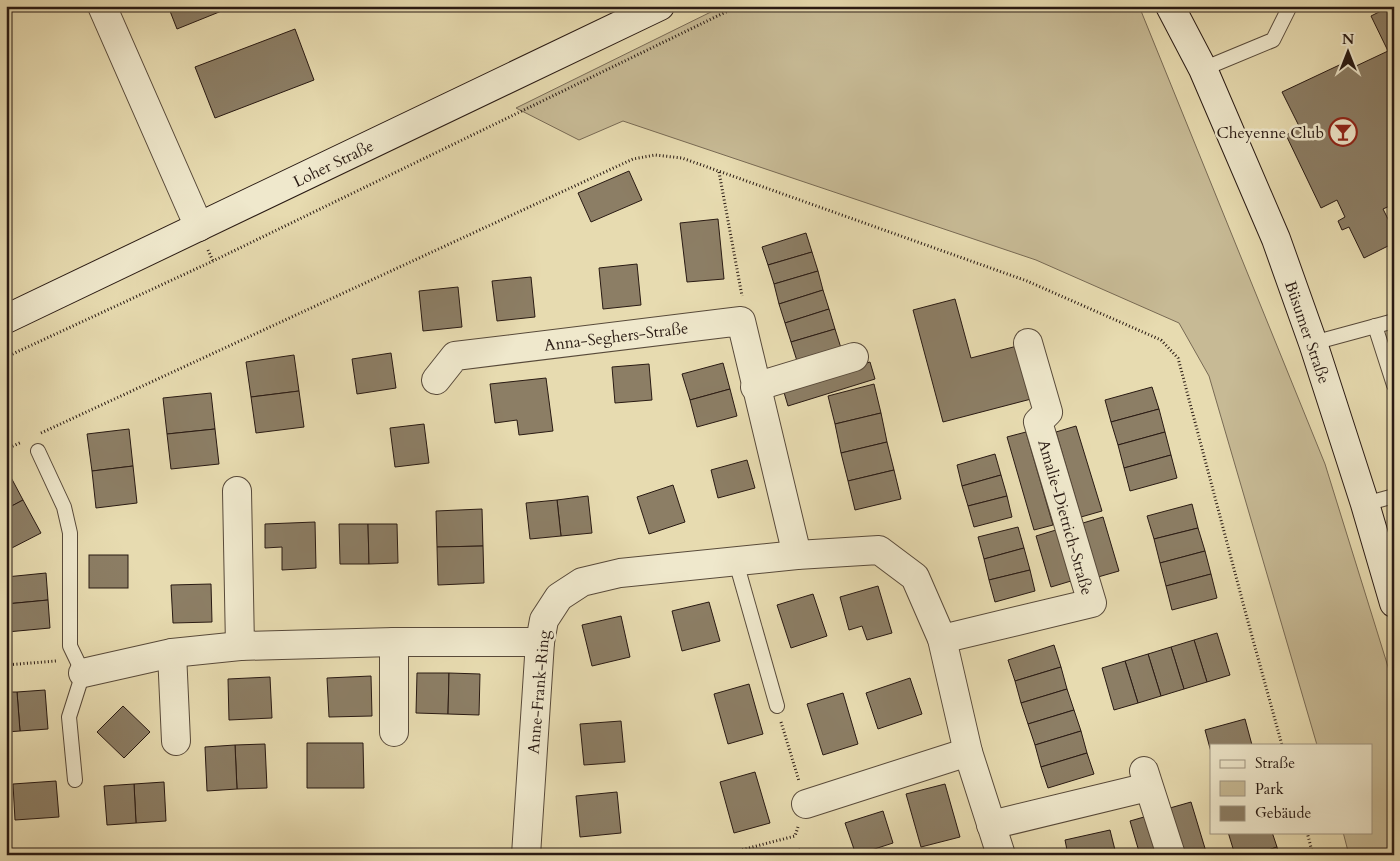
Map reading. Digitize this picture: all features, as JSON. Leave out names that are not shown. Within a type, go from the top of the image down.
[{"type":"street","points":[[102,6],[199,227]]},
{"type":"street","name":"Loher Straße","points":[[6,319],[660,6]]},
{"type":"street","name":"Büsumer Straße","points":[[1170,6],[1203,69],[1276,239],[1365,504],[1394,603]]},
{"type":"street","points":[[741,321],[797,555]]},
{"type":"street","name":"Anna-Seghers-Straße","points":[[436,380],[455,356],[741,321]]},
{"type":"street","name":"Amalie-Dietrich-Straße","points":[[942,640],[1092,603],[1038,422],[1048,412],[1028,343]]},
{"type":"street","points":[[756,387],[854,357]]},
{"type":"street","points":[[237,491],[240,646]]},
{"type":"street","name":"Anne-Frank-Ring","points":[[526,855],[540,642],[544,620],[559,597],[582,582],[620,574],[797,555],[879,550],[915,577],[942,640],[968,752],[1000,855]]},
{"type":"street","points":[[83,673],[172,652],[240,646],[394,642],[540,642]]},
{"type":"street","points":[[394,642],[394,732]]},
{"type":"street","points":[[172,652],[176,741]]},
{"type":"street","points":[[806,804],[968,752]]},
{"type":"street","points":[[991,825],[1146,779],[1171,855]]},
{"type":"lane","points":[[1203,69],[1273,40],[1290,6]]},
{"type":"lane","points":[[1312,343],[1394,321]]},
{"type":"lane","points":[[1375,326],[1394,385]]},
{"type":"lane","points":[[38,451],[64,507],[70,533],[70,646],[83,673],[69,717],[75,780]]},
{"type":"lane","points":[[1365,504],[1394,496]]},
{"type":"lane","points":[[736,562],[776,706]]},
{"type":"path","points":[[6,357],[213,261],[738,6]]},
{"type":"path","points":[[719,171],[743,303],[741,321]]},
{"type":"path","points":[[6,665],[58,660],[83,673]]},
{"type":"path","points":[[722,855],[795,836],[806,804],[776,706]]},
{"type":"path","points":[[1308,834],[1313,855]]},
{"type":"green space","points":[[723,6],[1139,6],[1325,464],[1394,686],[1394,855],[1349,855],[1344,834],[1372,834],[1372,744],[1317,744],[1209,376],[1179,323],[1036,260],[623,121],[579,140],[516,108]]},
{"type":"building","points":[[168,6],[234,6],[177,29]]},
{"type":"building","name":"Cheyenne Club","points":[[1394,6],[1394,204],[1383,209],[1394,231],[1394,243],[1364,258],[1349,227],[1342,230],[1338,221],[1345,217],[1337,200],[1321,208],[1286,135],[1300,128],[1282,92],[1350,60],[1354,67],[1388,51],[1371,16]]},
{"type":"building","points":[[295,29],[314,80],[215,118],[195,67]]},
{"type":"building","points":[[629,171],[642,200],[591,222],[578,193]]},
{"type":"building","points":[[718,219],[724,279],[687,282],[680,223]]},
{"type":"building","points":[[806,233],[812,252],[768,265],[762,247]]},
{"type":"building","points":[[812,252],[818,271],[774,284],[768,265]]},
{"type":"building","points":[[637,264],[641,305],[603,309],[599,268]]},
{"type":"building","points":[[818,271],[823,290],[779,304],[774,284]]},
{"type":"building","points":[[531,277],[535,317],[497,321],[492,281]]},
{"type":"building","points":[[458,287],[462,327],[423,331],[419,291]]},
{"type":"building","points":[[823,290],[829,309],[785,323],[779,304]]},
{"type":"building","points":[[955,299],[971,358],[1021,345],[1035,398],[943,422],[913,310]]},
{"type":"building","points":[[829,309],[835,329],[791,342],[785,323]]},
{"type":"building","points":[[835,329],[841,348],[797,361],[791,342]]},
{"type":"building","points":[[391,353],[396,388],[357,394],[352,359]]},
{"type":"building","points":[[294,355],[299,391],[251,397],[246,362]]},
{"type":"building","points":[[870,362],[875,379],[788,406],[783,389]]},
{"type":"building","points":[[723,363],[730,389],[690,400],[682,374]]},
{"type":"building","points":[[649,364],[652,400],[615,403],[612,367]]},
{"type":"building","points":[[546,378],[553,431],[519,435],[517,420],[495,423],[490,384]]},
{"type":"building","points":[[874,384],[881,413],[835,424],[828,396]]},
{"type":"building","points":[[1152,387],[1159,409],[1111,422],[1105,400]]},
{"type":"building","points":[[730,389],[737,416],[697,427],[690,400]]},
{"type":"building","points":[[299,391],[304,427],[256,433],[251,397]]},
{"type":"building","points":[[211,393],[215,429],[167,434],[163,398]]},
{"type":"building","points":[[1159,409],[1165,432],[1118,445],[1111,422]]},
{"type":"building","points":[[881,413],[887,442],[841,453],[835,424]]},
{"type":"building","points":[[424,424],[429,463],[395,467],[390,428]]},
{"type":"building","points":[[1076,426],[1102,511],[1081,517],[1056,432]]},
{"type":"building","points":[[129,429],[133,466],[92,471],[87,434]]},
{"type":"building","points":[[215,429],[219,464],[171,469],[167,434]]},
{"type":"building","points":[[1026,432],[1053,525],[1034,530],[1007,437]]},
{"type":"building","points":[[1165,432],[1171,455],[1124,468],[1118,445]]},
{"type":"building","points":[[887,442],[894,470],[848,481],[841,453]]},
{"type":"building","points":[[995,454],[1001,475],[962,486],[957,465]]},
{"type":"building","points":[[1171,455],[1177,478],[1130,491],[1124,468]]},
{"type":"building","points":[[747,460],[755,488],[718,498],[711,470]]},
{"type":"building","points":[[133,466],[137,503],[96,508],[92,471]]},
{"type":"building","points":[[6,468],[23,500],[6,509]]},
{"type":"building","points":[[894,470],[901,499],[855,510],[848,481]]},
{"type":"building","points":[[1001,475],[1007,496],[968,506],[962,486]]},
{"type":"building","points":[[673,485],[685,522],[649,534],[637,497]]},
{"type":"building","points":[[588,496],[592,533],[561,536],[557,500]]},
{"type":"building","points":[[1007,496],[1012,517],[974,527],[968,506]]},
{"type":"building","points":[[23,500],[41,533],[6,551],[6,509]]},
{"type":"building","points":[[557,500],[561,536],[530,539],[526,503]]},
{"type":"building","points":[[1192,504],[1198,528],[1154,539],[1147,516]]},
{"type":"building","points":[[482,509],[483,546],[437,547],[436,511]]},
{"type":"building","points":[[1103,517],[1119,571],[1098,577],[1083,523]]},
{"type":"building","points":[[315,522],[316,568],[282,570],[282,547],[265,548],[265,524]]},
{"type":"building","points":[[339,524],[368,524],[369,564],[340,564]]},
{"type":"building","points":[[368,524],[397,524],[398,563],[369,564]]},
{"type":"building","points":[[1018,527],[1024,548],[984,559],[978,537]]},
{"type":"building","points":[[1198,528],[1205,551],[1160,563],[1154,539]]},
{"type":"building","points":[[1056,530],[1071,581],[1051,587],[1036,536]]},
{"type":"building","points":[[483,546],[484,583],[438,585],[437,547]]},
{"type":"building","points":[[1024,548],[1030,570],[989,580],[984,559]]},
{"type":"building","points":[[1205,551],[1211,574],[1166,586],[1160,563]]},
{"type":"building","points":[[89,555],[128,555],[128,588],[89,588]]},
{"type":"building","points":[[1030,570],[1035,591],[995,602],[989,580]]},
{"type":"building","points":[[46,573],[48,600],[6,604],[6,577]]},
{"type":"building","points":[[1211,574],[1217,598],[1172,610],[1166,586]]},
{"type":"building","points":[[211,584],[212,622],[173,623],[171,585]]},
{"type":"building","points":[[878,586],[892,633],[867,640],[862,626],[849,630],[840,597]]},
{"type":"building","points":[[813,594],[827,636],[791,648],[777,605]]},
{"type":"building","points":[[48,600],[50,628],[7,632],[6,604]]},
{"type":"building","points":[[709,602],[720,641],[682,651],[672,611]]},
{"type":"building","points":[[621,616],[630,657],[592,666],[582,625]]},
{"type":"building","points":[[1217,633],[1230,675],[1207,682],[1194,640]]},
{"type":"building","points":[[1194,640],[1207,682],[1184,689],[1171,647]]},
{"type":"building","points":[[1054,645],[1061,667],[1015,681],[1008,660]]},
{"type":"building","points":[[1171,647],[1184,689],[1161,696],[1148,654]]},
{"type":"building","points":[[1148,654],[1161,696],[1138,703],[1125,661]]},
{"type":"building","points":[[1125,661],[1138,703],[1114,710],[1102,668]]},
{"type":"building","points":[[1061,667],[1067,689],[1021,703],[1015,681]]},
{"type":"building","points":[[417,673],[449,673],[448,714],[416,713]]},
{"type":"building","points":[[449,673],[480,674],[479,715],[448,714]]},
{"type":"building","points":[[371,676],[372,716],[329,717],[327,678]]},
{"type":"building","points":[[270,677],[272,718],[229,720],[228,679]]},
{"type":"building","points":[[910,678],[922,714],[878,729],[866,693]]},
{"type":"building","points":[[749,684],[763,734],[728,744],[714,694]]},
{"type":"building","points":[[1067,689],[1074,710],[1028,724],[1021,703]]},
{"type":"building","points":[[45,690],[48,729],[20,731],[17,692]]},
{"type":"building","points":[[6,692],[17,692],[20,731],[6,732]]},
{"type":"building","points":[[843,693],[858,744],[823,755],[807,704]]},
{"type":"building","points":[[123,706],[150,732],[124,758],[97,732]]},
{"type":"building","points":[[1074,710],[1081,731],[1035,745],[1028,724]]},
{"type":"building","points":[[1245,719],[1252,744],[1210,744],[1210,748],[1205,730]]},
{"type":"building","points":[[621,721],[625,762],[584,765],[580,724]]},
{"type":"building","points":[[1081,731],[1087,753],[1041,767],[1035,745]]},
{"type":"building","points":[[307,743],[363,743],[364,788],[307,788]]},
{"type":"building","points":[[265,744],[267,788],[237,789],[235,745]]},
{"type":"building","points":[[235,745],[237,789],[207,791],[205,747]]},
{"type":"building","points":[[1087,753],[1094,774],[1048,788],[1041,767]]},
{"type":"building","points":[[755,772],[770,823],[734,833],[720,782]]},
{"type":"building","points":[[56,781],[59,817],[15,820],[13,784]]},
{"type":"building","points":[[164,782],[166,821],[136,823],[134,784]]},
{"type":"building","points":[[134,784],[136,823],[107,825],[104,786]]},
{"type":"building","points":[[945,784],[960,837],[921,847],[906,794]]},
{"type":"building","points":[[617,792],[621,833],[580,837],[576,796]]},
{"type":"building","points":[[1191,802],[1207,855],[1185,855],[1170,808]]},
{"type":"building","points":[[883,811],[893,843],[856,855],[845,823]]},
{"type":"building","points":[[1151,815],[1162,855],[1140,855],[1130,821]]},
{"type":"building","points":[[1110,830],[1115,850],[1094,855],[1068,855],[1065,840]]},
{"type":"building","points":[[1229,834],[1273,834],[1277,847],[1254,855],[1235,855]]},
{"type":"building","points":[[1277,847],[1279,855],[1254,855]]},
{"type":"building","points":[[800,849],[801,855],[774,855]]},
{"type":"building","points":[[1115,850],[1116,855],[1094,855]]},
{"type":"place","name":"Cheyenne Club","points":[[1343,132]]}]
